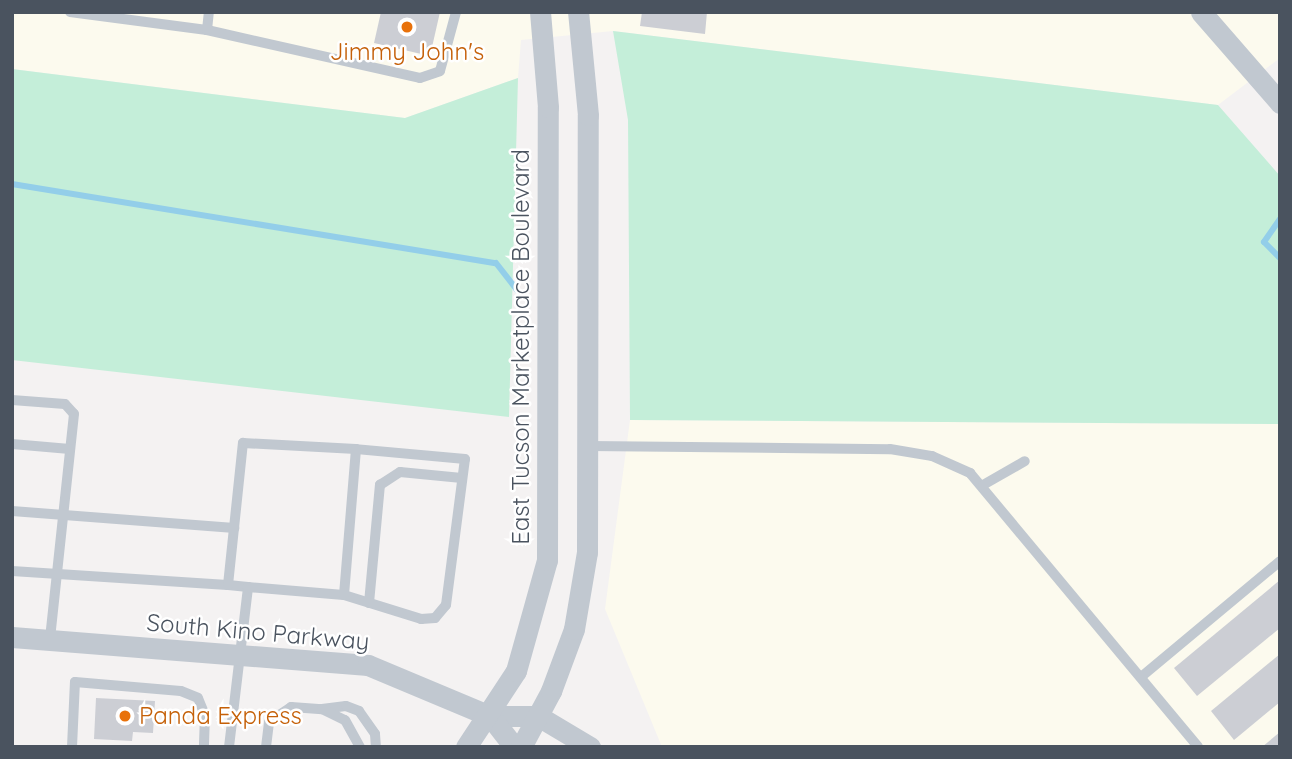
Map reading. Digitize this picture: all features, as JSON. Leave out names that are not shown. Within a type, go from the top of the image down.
[{"type":"street","name":"East Tucson Marketplace Boulevard","points":[[466,747],[490,716],[516,671],[547,560],[548,107],[540,12]]},
{"type":"street","points":[[521,747],[538,716],[574,629],[587,552],[588,115],[578,12]]},
{"type":"street","points":[[1202,12],[1280,103]]},
{"type":"street","name":"South Kino Parkway","points":[[12,637],[368,665],[490,716]]},
{"type":"street","points":[[490,716],[538,716],[590,747]]},
{"type":"street","points":[[490,716],[514,747]]},
{"type":"lane","points":[[71,12],[160,18],[431,77],[447,58],[456,12]]},
{"type":"lane","points":[[206,30],[209,12]]},
{"type":"lane","points":[[12,400],[65,404],[74,414],[50,640]]},
{"type":"lane","points":[[12,571],[344,595],[421,619],[435,618],[446,605],[465,459],[356,449],[243,443],[228,585]]},
{"type":"lane","points":[[12,444],[70,449]]},
{"type":"lane","points":[[589,446],[890,449],[932,456],[970,473],[984,485],[1198,747]]},
{"type":"lane","points":[[344,595],[356,449]]},
{"type":"lane","points":[[984,485],[1025,461]]},
{"type":"lane","points":[[369,603],[380,485],[400,472],[463,478]]},
{"type":"lane","points":[[12,510],[234,528]]},
{"type":"lane","points":[[1141,677],[1280,561]]},
{"type":"lane","points":[[229,747],[248,587]]},
{"type":"lane","points":[[72,747],[75,682],[181,691],[198,698],[205,715],[204,747]]},
{"type":"lane","points":[[266,747],[269,722],[279,711],[346,706],[359,711],[375,734],[376,747]]},
{"type":"lane","points":[[322,709],[352,726],[359,747]]},
{"type":"shaded area","points":[[12,12],[1280,12],[1280,58],[1218,105],[613,31],[521,40],[518,78],[405,118],[12,69]]},
{"type":"shaded area","points":[[630,420],[1280,424],[1280,747],[662,747],[605,609]]},
{"type":"green space","points":[[613,31],[1218,105],[1280,176],[1280,424],[630,420],[628,120]]},
{"type":"green space","points":[[12,69],[405,118],[518,78],[509,417],[12,360]]},
{"type":"building","name":"Jimmy John's","points":[[381,12],[440,12],[430,56],[374,43]]},
{"type":"building","points":[[642,12],[707,12],[705,34],[640,26]]},
{"type":"building","points":[[1280,580],[1280,628],[1197,696],[1174,668]]},
{"type":"building","points":[[1280,654],[1280,702],[1234,740],[1211,711]]},
{"type":"building","name":"Panda Express","points":[[96,698],[155,701],[153,733],[133,732],[132,741],[94,739]]},
{"type":"building","points":[[1280,732],[1280,747],[1262,747]]},
{"type":"waterway","points":[[12,184],[496,263],[517,290]]},
{"type":"waterway","points":[[1280,219],[1264,242],[1280,258]]},
{"type":"place","name":"Jimmy John's","points":[[407,27]]},
{"type":"place","name":"Panda Express","points":[[125,716]]}]
